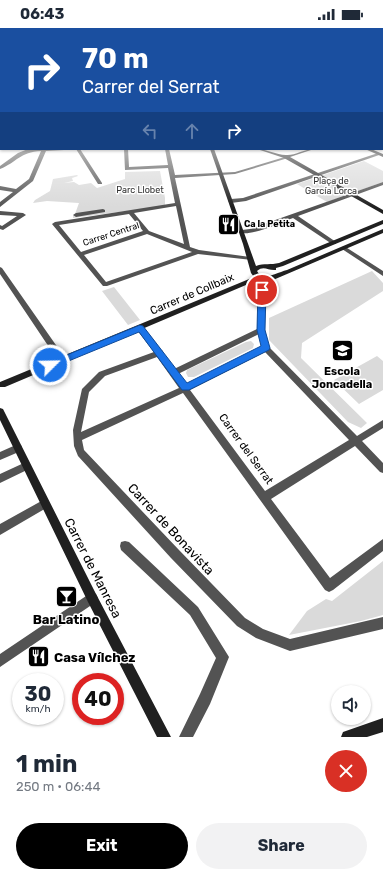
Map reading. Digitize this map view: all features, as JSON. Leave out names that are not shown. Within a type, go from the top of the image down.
[{"type":"street","points":[[0,168],[20,154],[30,150],[44,150],[31,180],[0,205]]},
{"type":"street","points":[[79,150],[100,183]]},
{"type":"street","points":[[126,150],[127,169],[170,166]]},
{"type":"street","points":[[167,150],[187,246]]},
{"type":"street","points":[[212,150],[246,244],[255,258],[275,270],[277,275],[383,231]]},
{"type":"street","points":[[262,150],[286,157],[383,212]]},
{"type":"street","points":[[172,177],[235,172],[309,150]]},
{"type":"street","points":[[369,150],[381,155]]},
{"type":"street","points":[[231,201],[244,200],[381,155]]},
{"type":"street","points":[[242,232],[251,231],[383,183]]},
{"type":"street","points":[[0,188],[18,191]]},
{"type":"street","points":[[178,203],[55,224],[105,285],[198,252]]},
{"type":"street","points":[[76,215],[178,203]]},
{"type":"street","points":[[130,212],[147,232],[187,246],[198,252],[250,259]]},
{"type":"street","points":[[0,213],[23,215],[1,229]]},
{"type":"street","points":[[294,216],[334,243]]},
{"type":"street","points":[[254,270],[257,267],[281,265],[383,222]]},
{"type":"street","name":"Carrer Central","points":[[80,254],[147,232]]},
{"type":"street","points":[[246,244],[246,250],[254,266],[254,274],[261,279],[261,330],[266,348],[383,469]]},
{"type":"street","points":[[344,248],[383,274]]},
{"type":"street","points":[[0,269],[62,360]]},
{"type":"street","name":"Carrer de Collbaix","points":[[1,388],[62,360],[140,328],[261,279],[272,279],[277,275]]},
{"type":"street","points":[[0,283],[7,280]]},
{"type":"street","name":"Carrer del Serrat","points":[[140,328],[186,388],[330,586],[383,544]]},
{"type":"street","points":[[174,372],[261,330]]},
{"type":"street","points":[[77,438],[186,388],[266,348]]},
{"type":"street","name":"Carrer de Bonavista","points":[[160,354],[102,374],[85,391],[78,424],[77,438],[81,453],[170,549],[241,622],[260,634],[290,646],[383,623]]},
{"type":"street","name":"Carrer de Manresa","points":[[0,411],[92,598],[164,737]]},
{"type":"street","points":[[265,497],[383,424]]},
{"type":"street","points":[[0,456],[18,448]]},
{"type":"street","points":[[0,479],[26,466]]},
{"type":"street","points":[[0,530],[45,504]]},
{"type":"street","points":[[125,546],[194,611],[223,656],[205,699],[186,737]]},
{"type":"street","points":[[0,661],[92,598]]},
{"type":"street","points":[[348,737],[383,725]]},
{"type":"green space","name":"Plaça de García Lorca","points":[[364,161],[383,171],[383,182],[327,202],[297,184]]},
{"type":"green space","name":"Parc Llobet","points":[[160,171],[165,206],[73,218],[79,203],[47,201],[33,203],[35,200],[50,191],[53,179],[77,175],[78,176],[72,178],[73,181],[64,183],[74,182],[79,185],[91,183],[97,188],[125,179],[125,172]]},
{"type":"green space","points":[[372,271],[383,283],[383,291],[302,343],[301,358],[367,423],[361,428],[348,422],[269,340],[269,318]]},
{"type":"green space","points":[[114,287],[140,320],[128,325],[102,291]]},
{"type":"green space","points":[[251,341],[254,344],[253,348],[194,377],[188,377],[186,373],[187,370]]},
{"type":"green space","points":[[377,356],[383,361],[383,390],[359,404],[334,380]]},
{"type":"green space","points":[[383,561],[383,615],[361,621],[289,635],[307,611],[326,599],[332,601]]},
{"type":"place","name":"Ca la Petita","points":[[228,224]]},
{"type":"place","name":"Escola Joncadella","points":[[342,351]]},
{"type":"place","name":"Bar Latino","points":[[66,597]]},
{"type":"place","name":"Casa Vílchez","points":[[38,657]]},
{"type":"route","points":[[50,365],[140,328],[186,388],[266,348],[261,330],[262,290]]}]
